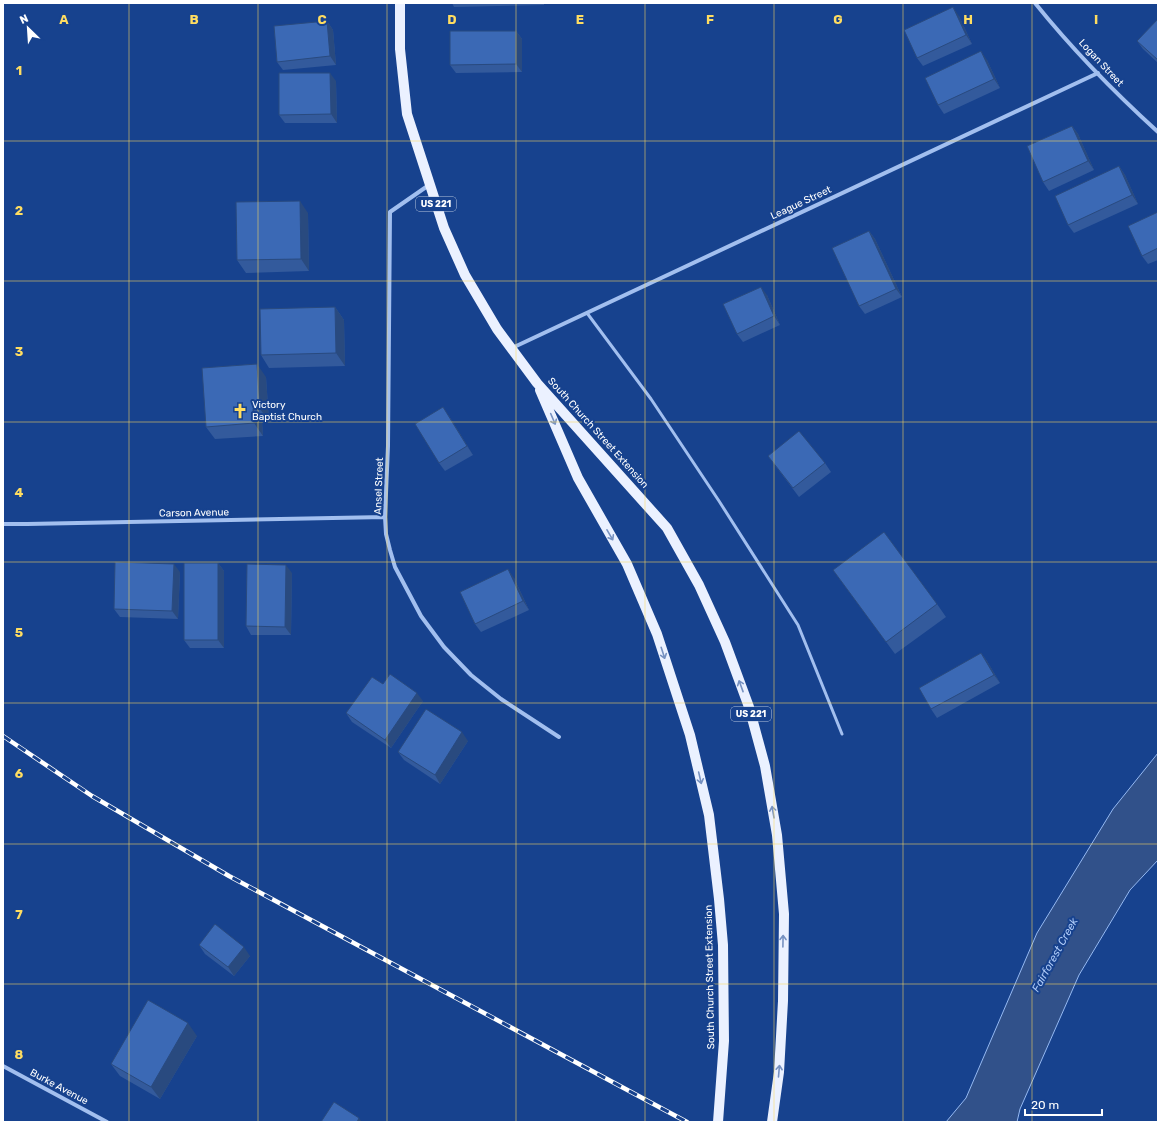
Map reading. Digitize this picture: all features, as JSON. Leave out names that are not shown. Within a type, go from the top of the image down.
[{"type":"main road","name":"US 221","points":[[400,3],[400,48],[407,114],[444,228],[465,275],[497,330],[537,383]]},
{"type":"main road","name":"South Church Street Extension","points":[[537,383],[578,478],[627,564],[657,634],[690,735],[709,815],[722,937],[724,1041],[718,1122]]},
{"type":"main road","name":"South Church Street Extension","points":[[537,383],[667,528],[699,585],[725,642],[749,707],[765,766],[777,835],[784,914],[783,1001],[779,1072],[772,1122]]},
{"type":"street","name":"Logan Street","points":[[1035,3],[1128,105],[1158,132]]},
{"type":"street","name":"League Street","points":[[511,349],[1098,73]]},
{"type":"street","name":"Ansel Street","points":[[430,185],[390,212],[388,446],[385,517],[388,545],[395,567],[421,616],[444,647],[470,675],[501,698],[560,737]]},
{"type":"street","name":"Carson Avenue","points":[[3,524],[385,517]]},
{"type":"street","name":"Burke Avenue","points":[[3,1066],[107,1122]]},
{"type":"lane","points":[[587,313],[651,399],[719,501],[798,625],[842,734]]},
{"type":"water","name":"Fairforest Creek","points":[[1158,753],[1158,860],[1130,890],[1079,975],[1020,1109],[1017,1122],[946,1122],[966,1098],[1037,933],[1113,809]]},
{"type":"building","points":[[953,7],[966,35],[917,58],[904,30]]},
{"type":"building","points":[[1158,19],[1158,60],[1137,41]]},
{"type":"building","points":[[327,21],[330,56],[277,62],[274,26]]},
{"type":"building","points":[[450,31],[516,31],[516,64],[450,65]]},
{"type":"building","points":[[981,51],[994,79],[938,105],[925,78]]},
{"type":"building","points":[[279,73],[330,73],[331,114],[279,115]]},
{"type":"building","points":[[1072,126],[1088,161],[1043,182],[1027,146]]},
{"type":"building","points":[[1119,166],[1132,195],[1068,225],[1055,196]]},
{"type":"building","points":[[300,201],[301,259],[237,260],[236,202]]},
{"type":"building","points":[[1158,212],[1158,248],[1142,256],[1128,226]]},
{"type":"building","points":[[869,231],[896,289],[859,306],[832,248]]},
{"type":"building","points":[[761,287],[774,316],[737,334],[723,304]]},
{"type":"building","points":[[335,307],[336,353],[261,355],[260,309]]},
{"type":"building","points":[[257,364],[260,409],[253,409],[254,423],[206,427],[202,368]]},
{"type":"building","points":[[443,407],[467,446],[439,463],[415,424]]},
{"type":"building","points":[[799,431],[825,463],[793,488],[768,456]]},
{"type":"building","points":[[884,532],[937,604],[886,642],[833,570]]},
{"type":"building","points":[[115,562],[174,564],[172,611],[114,609]]},
{"type":"building","points":[[184,563],[218,563],[218,640],[184,640]]},
{"type":"building","points":[[247,564],[286,565],[285,627],[246,626]]},
{"type":"building","points":[[508,569],[523,601],[475,624],[460,592]]},
{"type":"building","points":[[981,653],[994,675],[931,709],[919,688]]},
{"type":"building","points":[[390,674],[417,693],[385,740],[346,713],[372,677],[383,684]]},
{"type":"building","points":[[426,709],[462,732],[435,775],[398,752]]},
{"type":"building","points":[[215,924],[244,947],[228,967],[199,945]]},
{"type":"building","points":[[148,1000],[188,1023],[151,1087],[111,1064]]},
{"type":"building","points":[[334,1102],[359,1118],[357,1122],[321,1122]]},
{"type":"railway","points":[[3,736],[92,796],[229,876],[687,1122]]},
{"type":"place","name":"Victory Baptist Church","points":[[240,411]]}]
